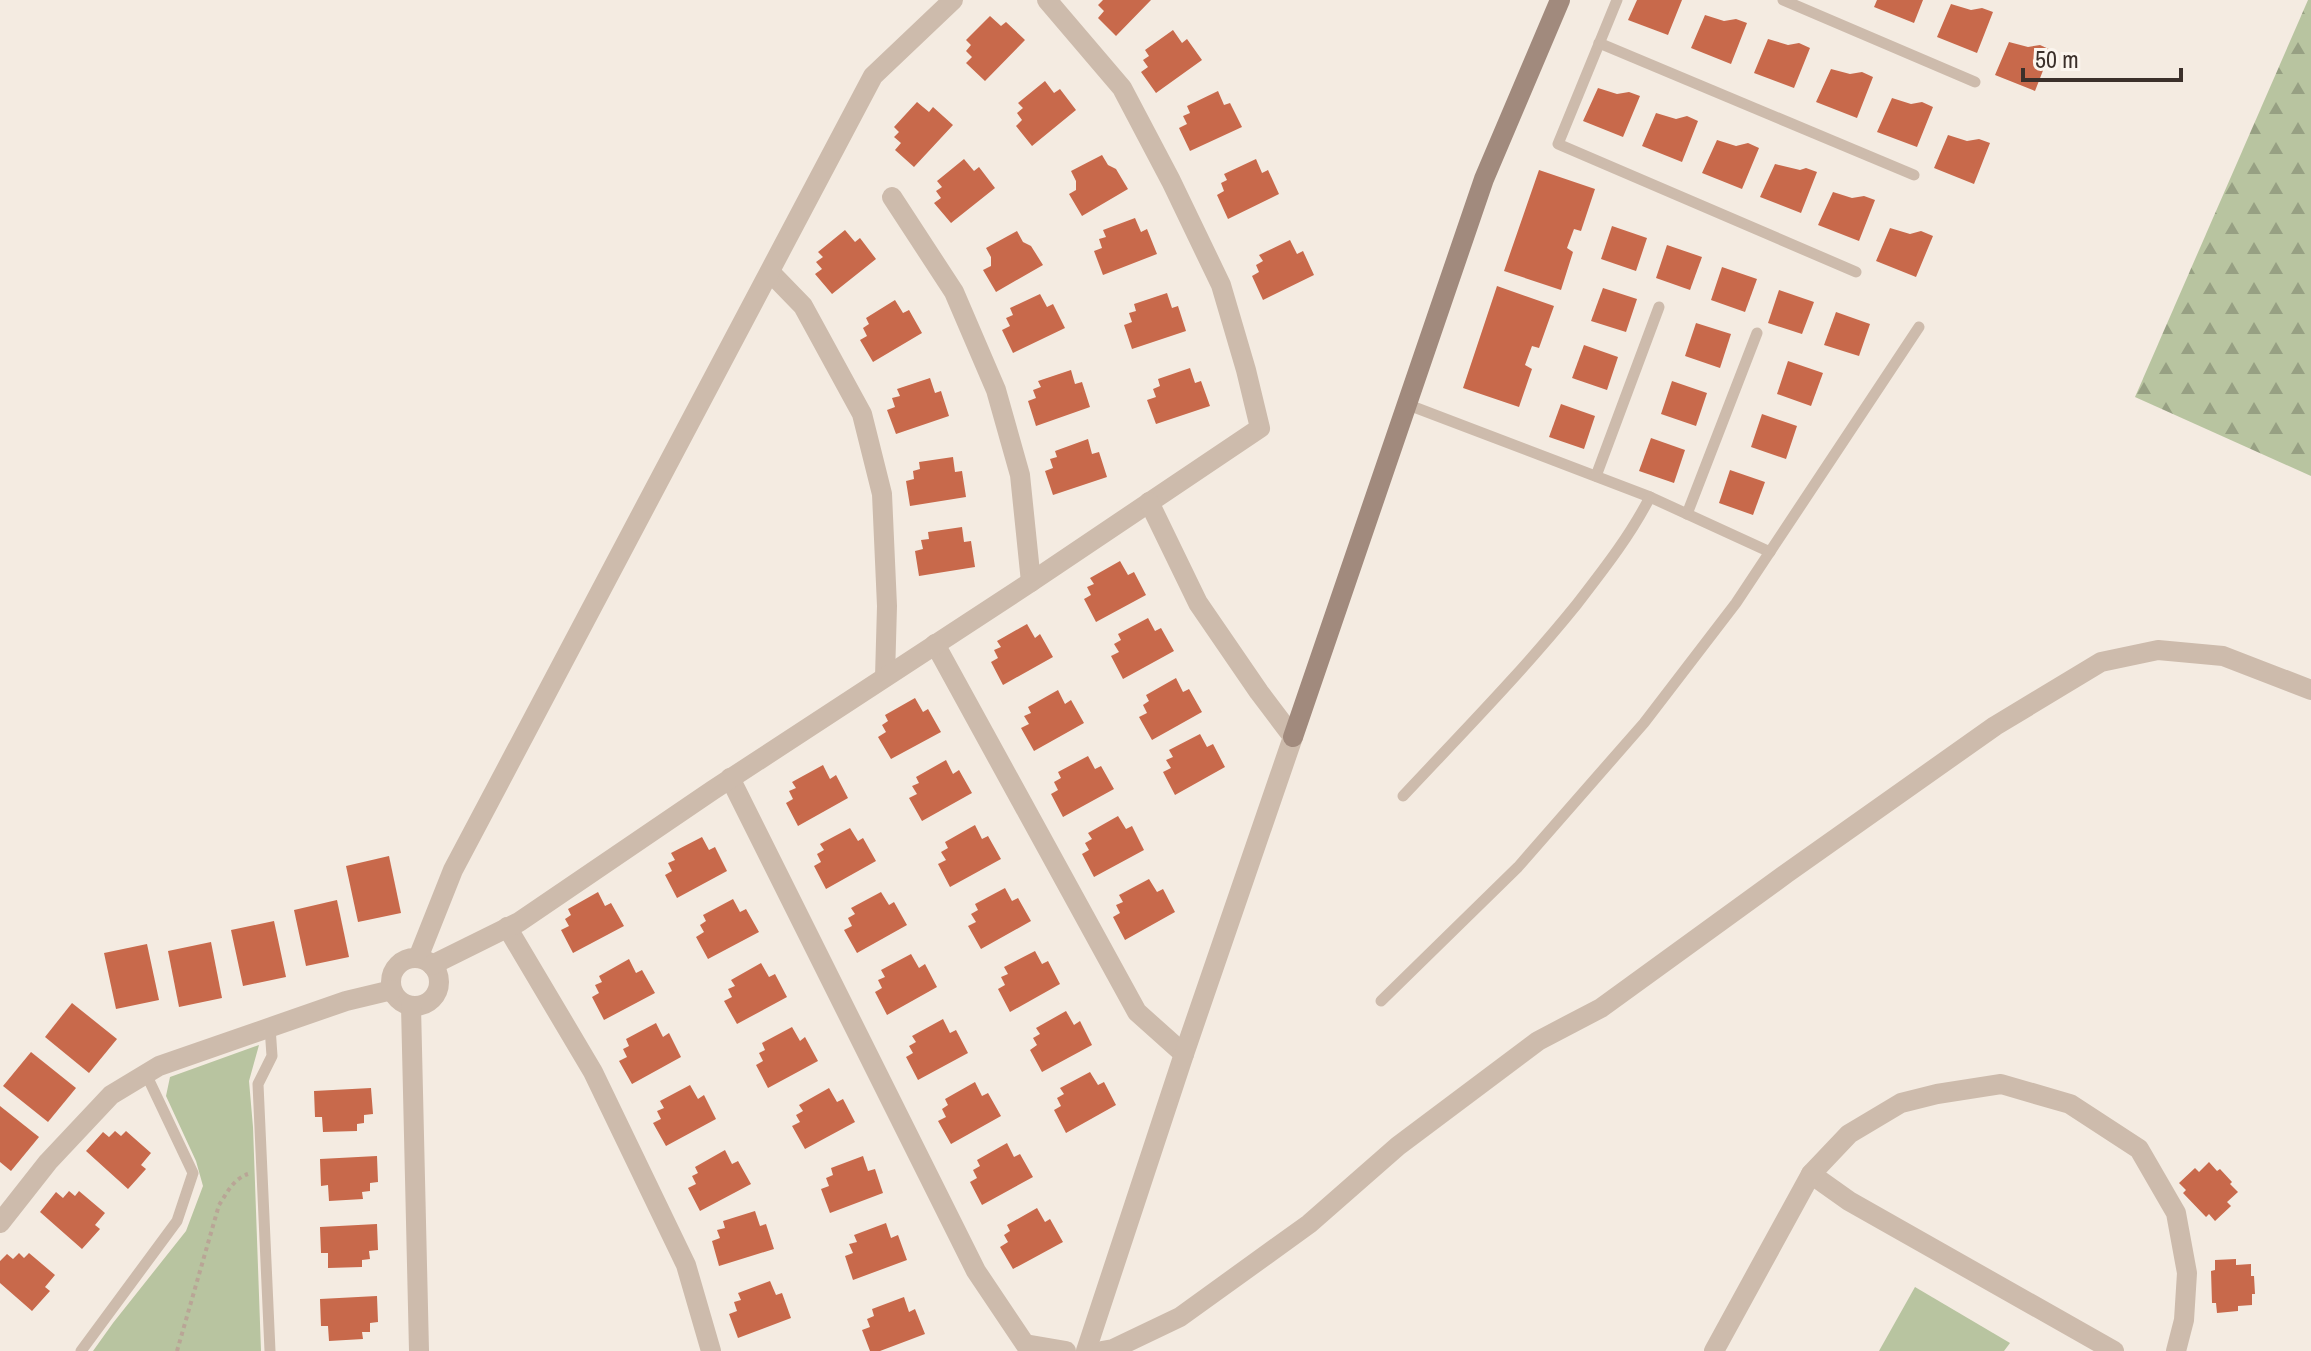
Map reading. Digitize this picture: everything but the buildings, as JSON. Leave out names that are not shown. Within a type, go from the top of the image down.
[{"type":"street","points":[[425,962],[453,870],[873,76],[953,0]]},
{"type":"street","points":[[425,962],[439,980],[436,995],[424,1005],[401,1003],[390,982],[396,967],[402,962],[425,962],[507,927],[1260,428],[1221,285],[1171,181],[1122,88],[1047,0]]},
{"type":"street","points":[[1086,1351],[1184,1054],[1484,179],[1560,0]]},
{"type":"street","points":[[892,197],[954,292],[996,390],[1020,475],[1031,582]]},
{"type":"street","points":[[770,272],[803,306],[862,414],[882,494],[887,606],[885,677]]},
{"type":"street","points":[[1149,502],[1198,603],[1293,737]]},
{"type":"street","points":[[935,644],[1137,1012],[1184,1054]]},
{"type":"street","points":[[1102,1351],[1113,1349],[1180,1317],[1309,1224],[1398,1146],[1538,1041],[1601,1008],[1995,726],[2101,662],[2158,650],[2223,656],[2311,690]]},
{"type":"street","points":[[730,778],[976,1271],[1025,1344],[1066,1351]]},
{"type":"street","points":[[507,927],[593,1072],[613,1113],[686,1265],[711,1351]]},
{"type":"street","points":[[0,1223],[48,1162],[111,1095],[159,1066],[346,1001],[392,990]]},
{"type":"street","points":[[411,1006],[419,1351]]},
{"type":"street","points":[[1714,1351],[1811,1174],[1849,1134],[1901,1103],[2001,1084],[2070,1104],[2139,1149],[2176,1213],[2187,1273],[2184,1320],[2176,1351]]},
{"type":"street","points":[[1811,1174],[1862,1209],[2114,1351]]},
{"type":"lane","points":[[1617,0],[1558,144],[1856,272]]},
{"type":"lane","points":[[1783,0],[1975,82]]},
{"type":"lane","points":[[1599,43],[1914,175]]},
{"type":"lane","points":[[1596,476],[1659,307]]},
{"type":"lane","points":[[1381,1001],[1518,867],[1644,723],[1736,603],[1919,327]]},
{"type":"lane","points":[[1687,514],[1757,333]]},
{"type":"lane","points":[[1406,404],[1650,497],[1770,552]]},
{"type":"lane","points":[[1403,796],[1554,633],[1610,562],[1650,497]]},
{"type":"lane","points":[[270,1027],[272,1056],[258,1084],[270,1351]]},
{"type":"lane","points":[[81,1351],[177,1221],[193,1173],[146,1074]]},
{"type":"path","points":[[177,1351],[219,1205],[232,1184],[244,1175],[262,1172]]},
{"type":"green space","points":[[2308,0],[2311,0],[2311,476],[2135,397]]},
{"type":"green space","points":[[259,1045],[249,1081],[261,1351],[93,1351],[186,1231],[203,1186],[196,1161],[166,1096],[170,1077]]},
{"type":"green space","points":[[1915,1287],[2010,1343],[2004,1351],[1879,1351]]}]
